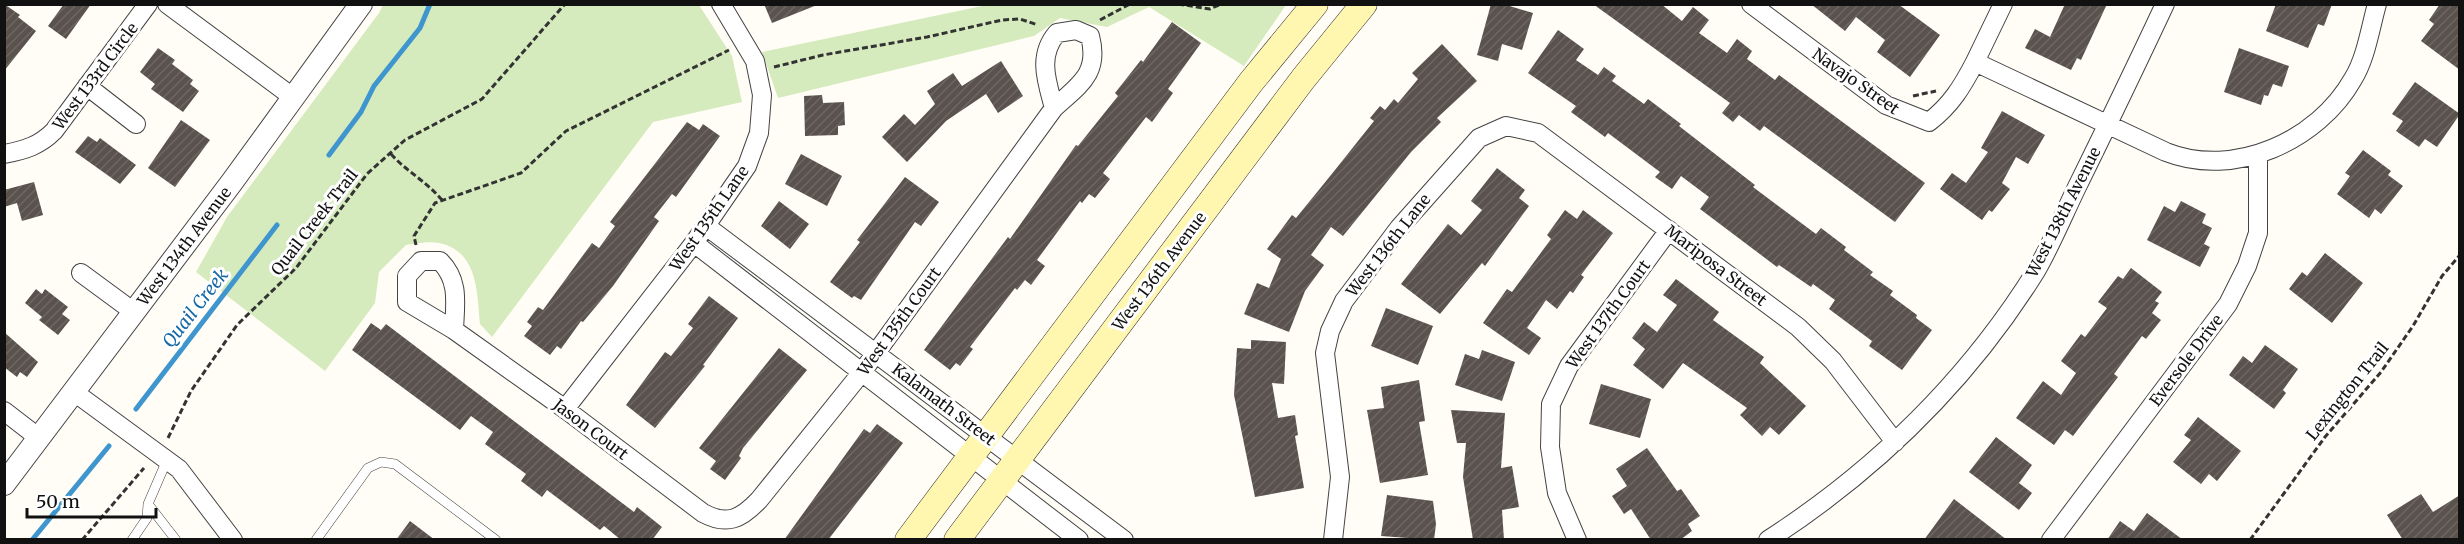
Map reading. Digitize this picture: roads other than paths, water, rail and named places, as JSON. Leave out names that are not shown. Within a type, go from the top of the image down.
[{"type":"main road","points":[[908,540],[1251,82],[1316,4]]},
{"type":"main road","name":"West 136th Avenue","points":[[957,540],[1303,79],[1364,4]]},
{"type":"street","name":"West 133rd Circle","points":[[4,154],[42,143],[148,4]]},
{"type":"street","points":[[167,4],[294,98]]},
{"type":"street","name":"West 134th Avenue","points":[[4,484],[294,98],[361,4]]},
{"type":"street","name":"West 135th Lane","points":[[565,409],[694,243],[740,179],[759,133],[762,95],[755,61],[721,4]]},
{"type":"street","name":"Navajo Street","points":[[1750,4],[1886,105],[1929,122],[1958,95],[1975,62]]},
{"type":"street","points":[[2003,4],[1975,62],[2180,157],[2204,159],[2258,155],[2284,144],[2310,128],[2334,106],[2354,78],[2376,4]]},
{"type":"street","name":"West 138th Avenue","points":[[1768,540],[1811,512],[1895,442],[1946,393],[1990,338],[2037,270],[2165,4]]},
{"type":"street","points":[[87,86],[136,124]]},
{"type":"street","name":"West 135th Court","points":[[731,521],[740,518],[759,500],[861,372],[1054,108]]},
{"type":"street","name":"Mariposa Street","points":[[1506,126],[1538,133],[1798,327],[1833,361],[1895,442]]},
{"type":"street","name":"West 136th Lane","points":[[1333,540],[1340,477],[1325,353],[1330,331],[1344,301],[1399,228],[1479,138],[1506,126]]},
{"type":"street","name":"Eversole Drive","points":[[2051,540],[2228,304],[2247,266],[2258,233],[2258,155]]},
{"type":"street","name":"Kalamath Street","points":[[706,226],[1124,540]]},
{"type":"street","name":"West 137th Court","points":[[1577,540],[1557,493],[1550,447],[1551,404],[1569,366],[1669,230]]},
{"type":"street","name":"Kalamath Street","points":[[694,243],[1079,540]]},
{"type":"street","name":"Jason Court","points":[[454,330],[456,294],[451,272],[440,261],[421,261],[407,276],[407,302],[454,330],[565,409],[703,513],[721,521],[731,521]]},
{"type":"street","points":[[81,273],[134,312]]},
{"type":"street","points":[[74,392],[179,469],[233,540]]},
{"type":"street","points":[[4,411],[39,438]]},
{"type":"lane","points":[[132,540],[147,519],[148,504],[160,454]]},
{"type":"lane","points":[[316,540],[368,468],[381,462],[395,464],[496,540]]},
{"type":"lane","points":[[148,504],[176,540]]},
{"type":"waterway","name":"Quail Creek","points":[[329,155],[361,112],[374,86],[420,28],[430,4]]},
{"type":"waterway","name":"Quail Creek","points":[[136,409],[277,225]]},
{"type":"waterway","name":"Quail Creek","points":[[32,540],[109,446]]}]
